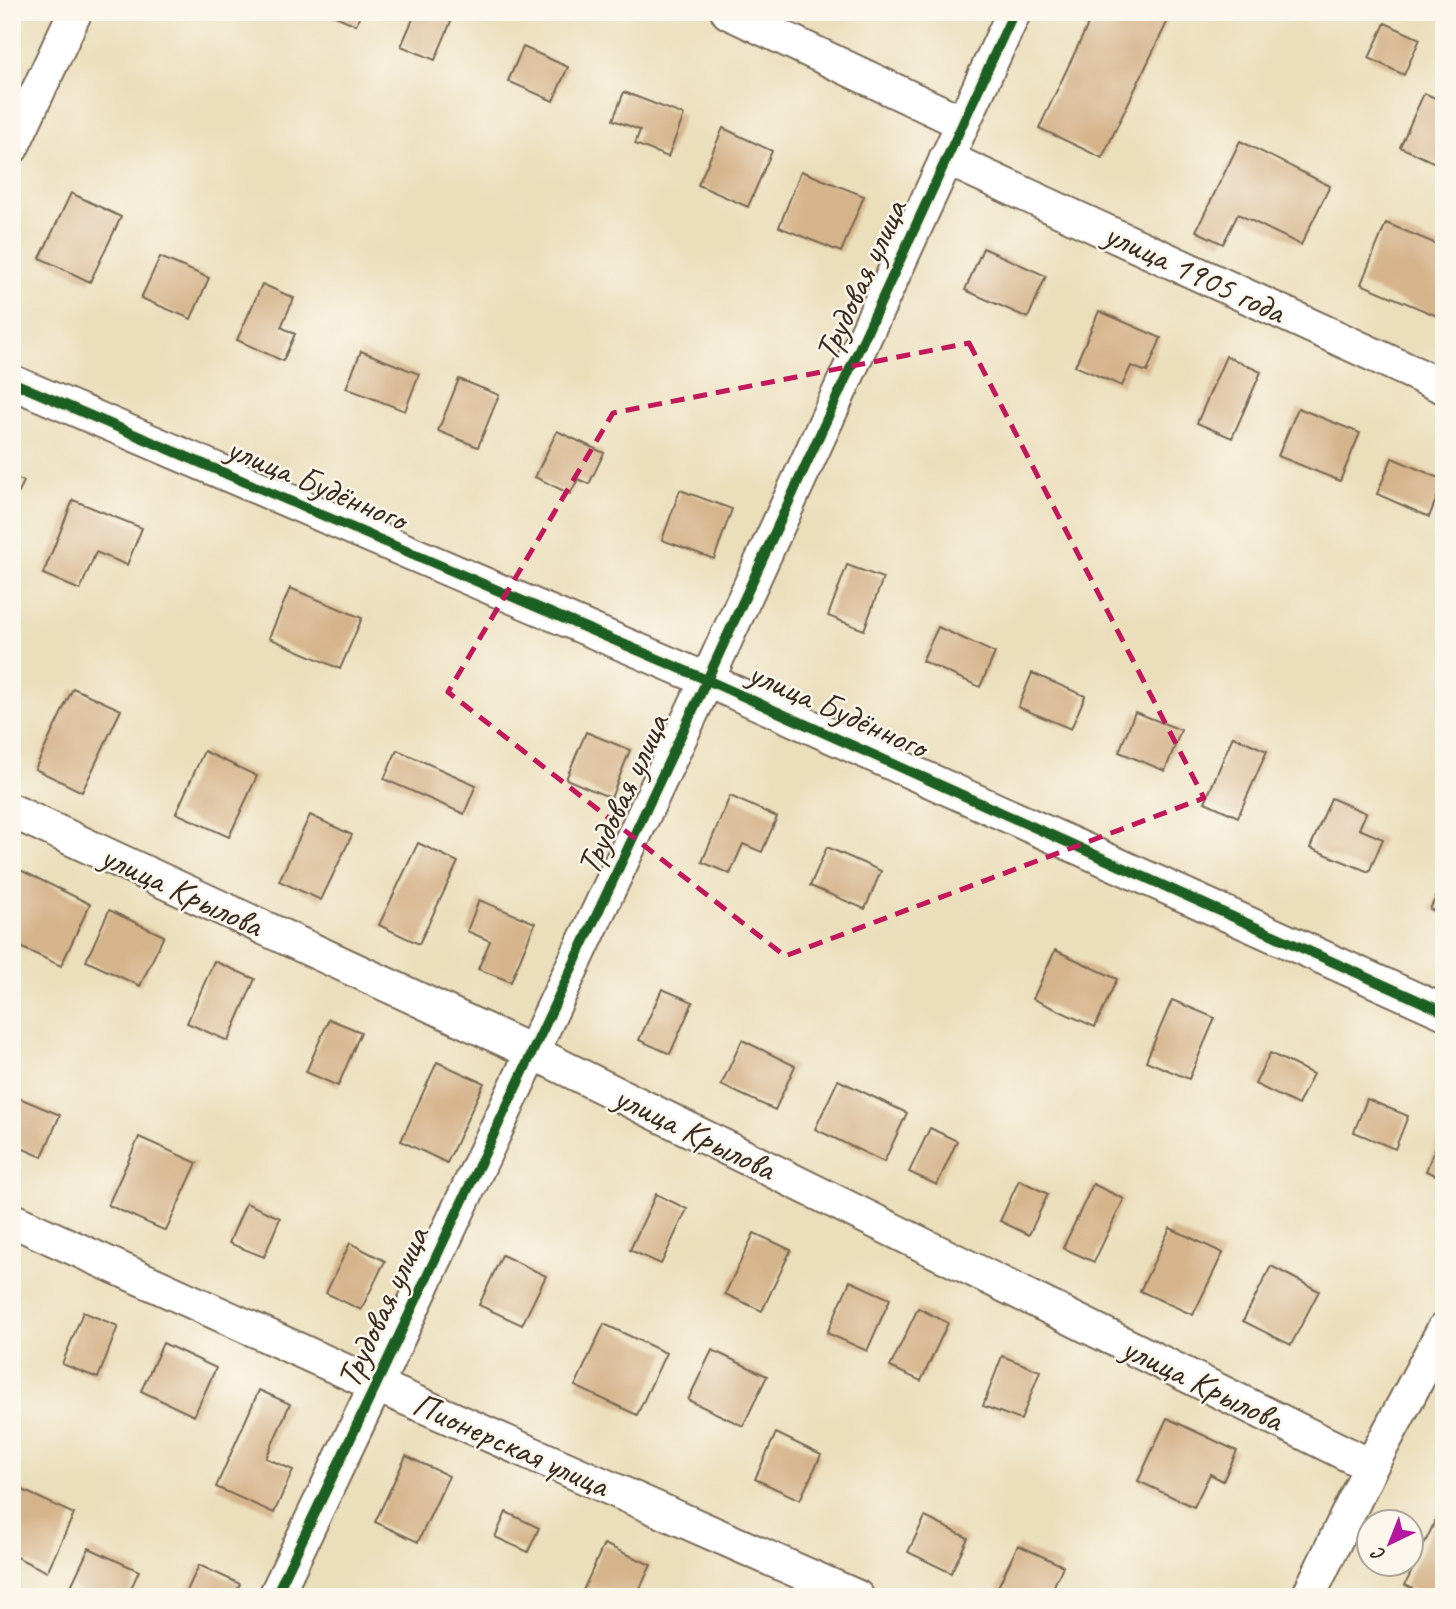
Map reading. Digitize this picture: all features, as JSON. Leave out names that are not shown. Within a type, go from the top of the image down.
[{"type":"street","points":[[12,147],[75,12]]},
{"type":"street","points":[[728,12],[962,123]]},
{"type":"street","name":"Трудовая улица","points":[[275,1597],[707,680],[1014,12]]},
{"type":"street","name":"улица 1905 года","points":[[946,158],[1444,387]]},
{"type":"street","name":"улица Будённого","points":[[12,382],[707,680],[1444,1012]]},
{"type":"street","name":"улица Крылова","points":[[12,811],[532,1052],[1371,1466]]},
{"type":"street","name":"Пионерская улица","points":[[12,1220],[376,1385],[857,1597]]},
{"type":"street","points":[[1308,1597],[1371,1466],[1444,1329]]},
{"type":"highlighted area","points":[[969,343],[1204,798],[785,956],[448,692],[613,413]]},
{"type":"building","points":[[326,12],[361,12],[356,25]]},
{"type":"building","points":[[416,12],[455,12],[435,60],[401,46]]},
{"type":"building","points":[[1094,12],[1172,12],[1102,158],[1039,128]]},
{"type":"building","points":[[1385,23],[1420,39],[1404,75],[1369,58]]},
{"type":"building","points":[[523,47],[568,67],[553,101],[508,81]]},
{"type":"building","points":[[624,92],[684,115],[668,157],[635,144],[640,130],[613,120]]},
{"type":"building","points":[[1424,93],[1444,102],[1444,167],[1400,147]]},
{"type":"building","points":[[723,128],[772,151],[748,207],[698,185]]},
{"type":"building","points":[[1240,141],[1330,186],[1301,245],[1238,214],[1223,244],[1196,231]]},
{"type":"building","points":[[801,171],[864,196],[841,252],[779,227]]},
{"type":"building","points":[[71,193],[121,217],[90,282],[40,258]]},
{"type":"building","points":[[1386,223],[1444,247],[1444,301],[1437,316],[1361,284]]},
{"type":"building","points":[[983,248],[1046,276],[1028,318],[965,290]]},
{"type":"building","points":[[160,257],[209,278],[191,319],[141,298]]},
{"type":"building","points":[[262,284],[294,298],[281,327],[295,334],[283,361],[237,340]]},
{"type":"building","points":[[1099,311],[1161,338],[1147,372],[1131,366],[1122,386],[1075,366]]},
{"type":"building","points":[[361,351],[419,374],[405,411],[346,388]]},
{"type":"building","points":[[1226,356],[1261,372],[1232,438],[1197,423]]},
{"type":"building","points":[[459,379],[499,395],[478,447],[438,431]]},
{"type":"building","points":[[1298,408],[1360,433],[1340,481],[1278,456]]},
{"type":"building","points":[[557,431],[604,453],[589,484],[578,479],[570,494],[535,477]]},
{"type":"building","points":[[1392,458],[1444,480],[1429,517],[1377,494]]},
{"type":"building","points":[[12,477],[24,481],[12,508]]},
{"type":"building","points":[[680,490],[732,509],[714,559],[662,540]]},
{"type":"building","points":[[73,500],[142,528],[127,565],[96,552],[80,590],[43,574]]},
{"type":"building","points":[[847,565],[883,578],[864,630],[828,616]]},
{"type":"building","points":[[290,588],[362,618],[340,669],[269,638]]},
{"type":"building","points":[[938,627],[995,653],[980,687],[922,661]]},
{"type":"building","points":[[1032,673],[1085,696],[1071,729],[1018,707]]},
{"type":"building","points":[[73,688],[121,710],[82,792],[35,769]]},
{"type":"building","points":[[1135,712],[1181,730],[1165,771],[1119,752]]},
{"type":"building","points":[[586,732],[630,750],[611,798],[566,779]]},
{"type":"building","points":[[1233,736],[1267,751],[1238,817],[1205,802]]},
{"type":"building","points":[[397,750],[476,785],[464,814],[384,779]]},
{"type":"building","points":[[204,751],[257,776],[229,837],[176,813]]},
{"type":"building","points":[[730,796],[777,817],[762,852],[743,844],[730,874],[702,862]]},
{"type":"building","points":[[1331,798],[1366,813],[1359,829],[1383,839],[1369,872],[1310,848]]},
{"type":"building","points":[[310,815],[352,835],[321,900],[279,881]]},
{"type":"building","points":[[418,843],[458,862],[419,944],[379,925]]},
{"type":"building","points":[[827,847],[881,871],[865,909],[810,886]]},
{"type":"building","points":[[14,867],[90,904],[61,966],[12,943]]},
{"type":"building","points":[[1444,881],[1444,916],[1430,909]]},
{"type":"building","points":[[479,900],[535,923],[511,982],[478,969],[490,941],[467,931]]},
{"type":"building","points":[[109,910],[164,936],[140,986],[86,961]]},
{"type":"building","points":[[1055,950],[1117,979],[1095,1027],[1033,999]]},
{"type":"building","points":[[214,961],[255,979],[228,1041],[187,1023]]},
{"type":"building","points":[[662,989],[693,1002],[670,1054],[639,1040]]},
{"type":"building","points":[[1172,1000],[1215,1018],[1189,1079],[1146,1061]]},
{"type":"building","points":[[329,1019],[361,1032],[338,1086],[306,1072]]},
{"type":"building","points":[[742,1040],[795,1066],[775,1110],[721,1085]]},
{"type":"building","points":[[1270,1053],[1313,1074],[1298,1105],[1255,1084]]},
{"type":"building","points":[[437,1062],[484,1083],[447,1163],[401,1141]]},
{"type":"building","points":[[838,1080],[907,1113],[884,1162],[815,1129]]},
{"type":"building","points":[[12,1095],[60,1115],[42,1157],[12,1144]]},
{"type":"building","points":[[1367,1099],[1408,1116],[1395,1149],[1354,1132]]},
{"type":"building","points":[[930,1128],[957,1141],[937,1185],[909,1172]]},
{"type":"building","points":[[1440,1136],[1444,1137],[1444,1179],[1426,1171]]},
{"type":"building","points":[[139,1137],[197,1163],[166,1231],[108,1205]]},
{"type":"building","points":[[1019,1180],[1048,1194],[1029,1235],[1000,1221]]},
{"type":"building","points":[[1093,1184],[1124,1199],[1094,1262],[1063,1248]]},
{"type":"building","points":[[656,1194],[687,1209],[661,1264],[630,1250]]},
{"type":"building","points":[[246,1203],[280,1218],[264,1257],[229,1243]]},
{"type":"building","points":[[1170,1228],[1223,1253],[1193,1315],[1140,1291]]},
{"type":"building","points":[[754,1233],[791,1250],[762,1311],[725,1294]]},
{"type":"building","points":[[350,1243],[385,1261],[361,1310],[326,1293]]},
{"type":"building","points":[[502,1255],[546,1276],[522,1325],[479,1305]]},
{"type":"building","points":[[1271,1266],[1319,1291],[1291,1345],[1243,1321]]},
{"type":"building","points":[[850,1281],[890,1299],[867,1351],[827,1333]]},
{"type":"building","points":[[918,1308],[948,1323],[921,1381],[890,1367]]},
{"type":"building","points":[[83,1312],[118,1326],[98,1378],[62,1364]]},
{"type":"building","points":[[604,1324],[666,1353],[637,1415],[575,1386]]},
{"type":"building","points":[[163,1343],[216,1368],[194,1416],[141,1391]]},
{"type":"building","points":[[712,1350],[767,1376],[743,1426],[688,1400]]},
{"type":"building","points":[[1002,1356],[1040,1371],[1021,1420],[983,1406]]},
{"type":"building","points":[[259,1390],[290,1404],[266,1458],[293,1470],[274,1513],[216,1487]]},
{"type":"building","points":[[1167,1418],[1237,1451],[1223,1481],[1210,1474],[1194,1507],[1138,1481]]},
{"type":"building","points":[[776,1433],[821,1455],[800,1500],[755,1479]]},
{"type":"building","points":[[406,1456],[449,1476],[418,1542],[375,1522]]},
{"type":"building","points":[[12,1485],[74,1514],[47,1572],[12,1555]]},
{"type":"building","points":[[506,1512],[539,1528],[528,1552],[495,1537]]},
{"type":"building","points":[[925,1517],[968,1538],[951,1573],[908,1552]]},
{"type":"building","points":[[1436,1519],[1444,1522],[1444,1597],[1430,1597],[1405,1585],[1408,1578],[1424,1578],[1424,1545]]},
{"type":"building","points":[[604,1544],[651,1565],[636,1597],[580,1597]]},
{"type":"building","points":[[1018,1545],[1063,1566],[1049,1597],[994,1595]]},
{"type":"building","points":[[89,1548],[139,1571],[127,1597],[94,1597],[71,1586]]},
{"type":"building","points":[[199,1565],[240,1584],[234,1597],[184,1597]]},
{"type":"cycle path","points":[[275,1597],[707,680],[1014,12]]},
{"type":"cycle path","points":[[12,382],[707,680],[1444,1012]]}]
